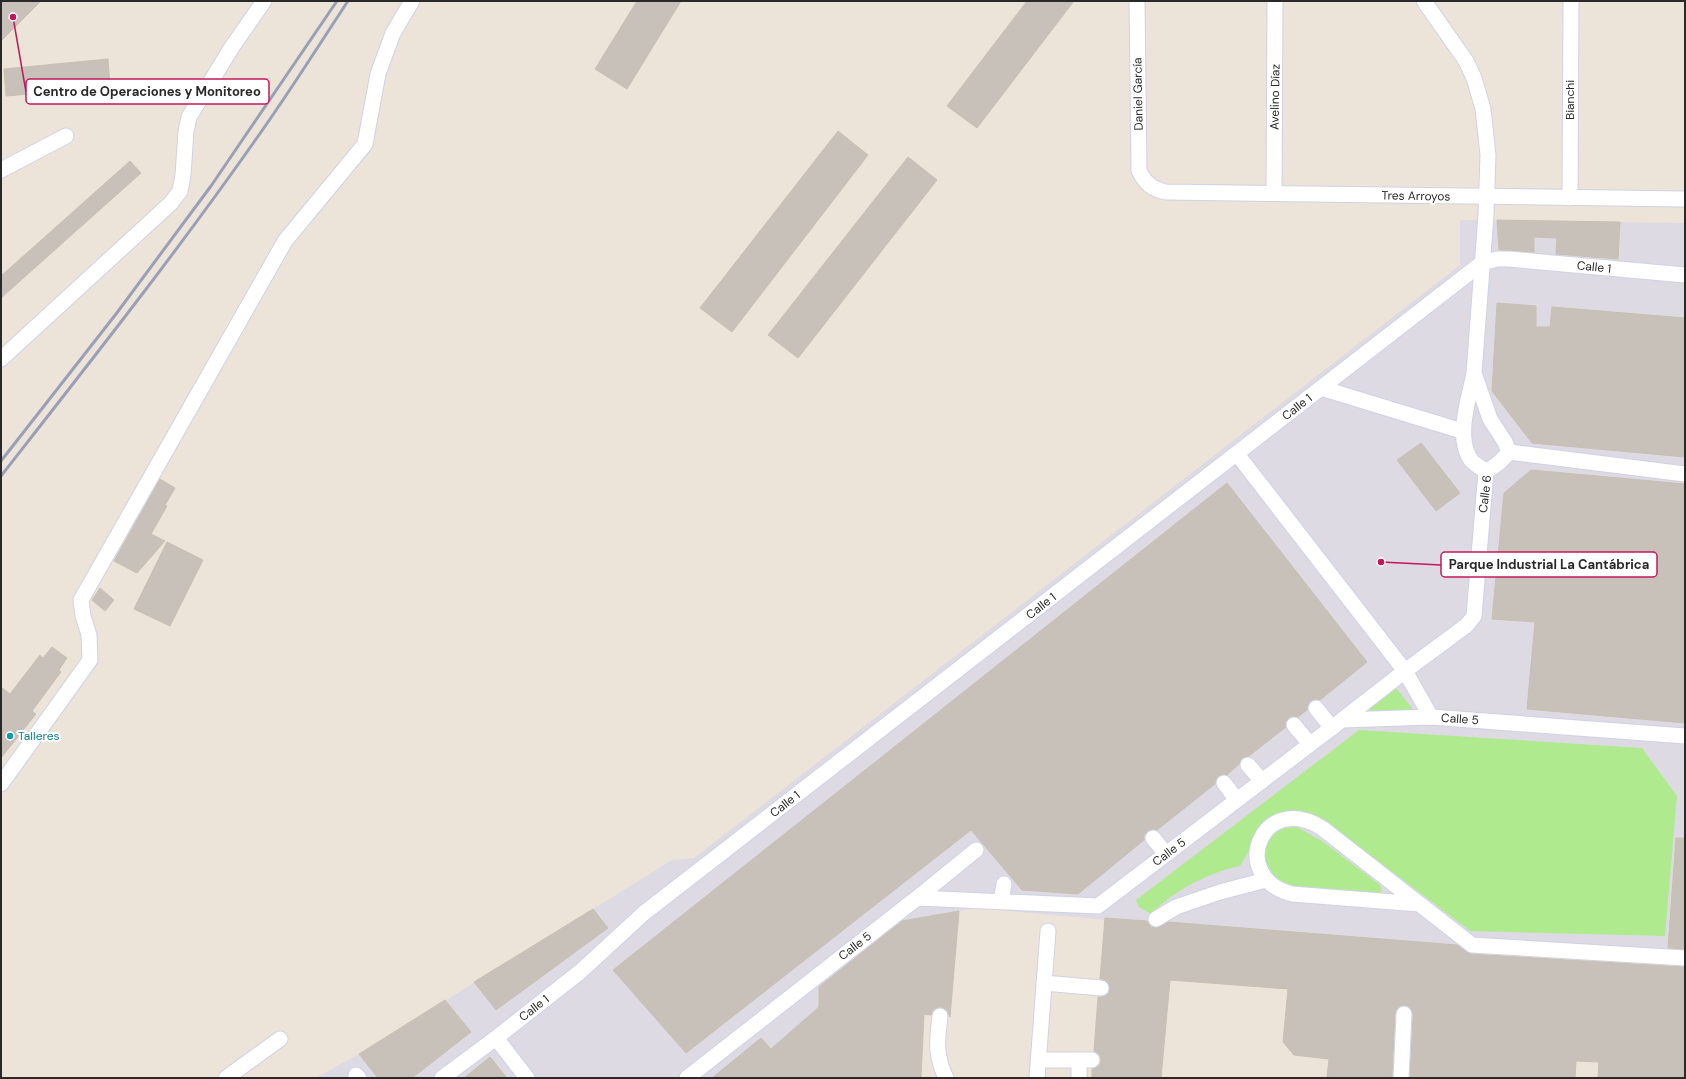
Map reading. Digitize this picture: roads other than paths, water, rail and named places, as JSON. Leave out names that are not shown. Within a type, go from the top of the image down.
[{"type":"street","points":[[1,359],[171,203],[180,191],[183,175],[186,131],[190,117],[232,47],[264,1]]},
{"type":"street","points":[[1,784],[90,660],[89,635],[83,616],[81,600],[270,269],[294,230],[365,144],[378,74],[393,33],[412,1]]},
{"type":"street","name":"Daniel García","points":[[1137,1],[1139,172],[1148,185]]},
{"type":"street","name":"Avelino Díaz","points":[[1274,192],[1276,1]]},
{"type":"street","points":[[1424,1],[1466,61],[1480,95],[1486,126],[1488,156],[1474,373],[1462,431],[1466,450],[1471,460],[1486,470]]},
{"type":"street","name":"Bianchi","points":[[1570,1],[1570,198]]},
{"type":"street","points":[[1,170],[66,136]]},
{"type":"street","name":"Tres Arroyos","points":[[1148,185],[1156,190],[1166,192],[1274,192],[1685,200]]},
{"type":"street","name":"Calle 1","points":[[442,1078],[496,1038],[581,971],[644,913],[1482,263],[1497,259],[1509,259],[1685,276]]},
{"type":"street","points":[[1474,373],[1490,419],[1505,442],[1509,452],[1685,474]]},
{"type":"street","points":[[1321,388],[1462,431]]},
{"type":"street","name":"Calle 6","points":[[1337,724],[1404,670],[1467,625],[1474,616],[1486,470],[1493,468],[1509,452]]},
{"type":"street","points":[[1237,454],[1404,670],[1431,717]]},
{"type":"street","points":[[1316,708],[1337,724]]},
{"type":"street","name":"Calle 5","points":[[687,1078],[917,898],[1098,906],[1337,724],[1431,717],[1685,736]]},
{"type":"street","points":[[1294,725],[1310,744]]},
{"type":"street","points":[[1248,765],[1262,781]]},
{"type":"street","points":[[1224,783],[1237,800]]},
{"type":"street","points":[[1419,904],[1292,894],[1281,891],[1266,880],[1259,867],[1256,852],[1259,839],[1268,828],[1287,818],[1313,822],[1322,828],[1472,945],[1685,958]]},
{"type":"street","points":[[1153,838],[1166,854]]},
{"type":"street","points":[[917,898],[976,850]]},
{"type":"street","points":[[1156,919],[1176,907],[1220,892],[1266,880]]},
{"type":"street","points":[[1001,901],[1004,884]]},
{"type":"street","points":[[1037,1078],[1048,931]]},
{"type":"street","points":[[1044,984],[1101,988]]},
{"type":"street","points":[[1401,1078],[1404,1014]]},
{"type":"street","points":[[940,1016],[938,1052],[939,1064],[946,1078]]},
{"type":"street","points":[[496,1038],[527,1078]]},
{"type":"street","points":[[226,1078],[280,1039]]},
{"type":"street","points":[[1038,1060],[1086,1060],[1079,1078]]},
{"type":"railway","points":[[1,461],[116,314],[211,186],[337,1]]},
{"type":"railway","points":[[1,476],[130,310],[224,185],[348,1]]},
{"type":"place","name":"Centro de Operaciones y Monitoreo","points":[[13,17]]},
{"type":"place","name":"Parque Industrial La Cantábrica","points":[[1381,562]]},
{"type":"place","name":"Talleres","points":[[10,736]]}]
